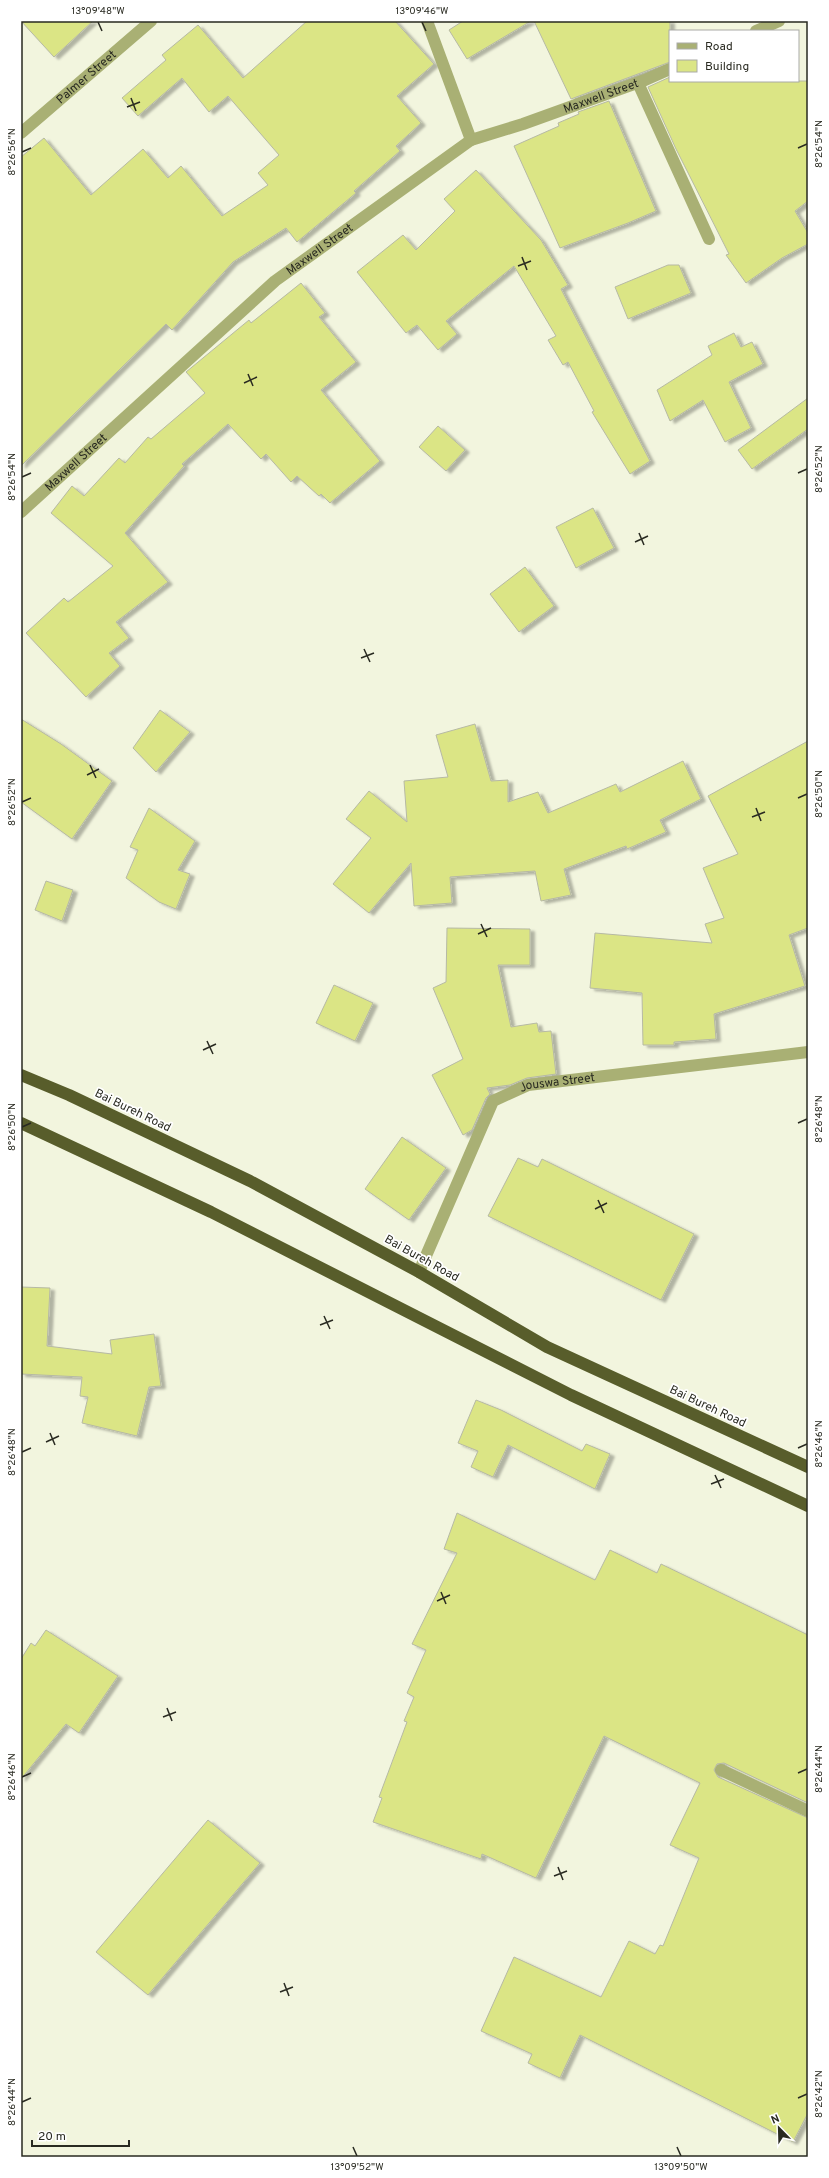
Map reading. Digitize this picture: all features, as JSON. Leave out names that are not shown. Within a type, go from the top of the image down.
[{"type":"highway","name":"Bai Bureh Road","points":[[21,1075],[69,1095],[250,1181],[419,1272],[547,1347],[808,1467]]},
{"type":"highway","points":[[21,1123],[210,1212],[571,1395],[808,1506]]},
{"type":"street","name":"Palmer Street","points":[[21,133],[151,21]]},
{"type":"street","points":[[427,21],[471,140]]},
{"type":"street","points":[[758,30],[779,21]]},
{"type":"street","name":"Maxwell Street","points":[[21,512],[275,281],[471,140],[523,124],[638,83],[669,69]]},
{"type":"street","points":[[638,83],[709,239]]},
{"type":"street","name":"Jouswa Street","points":[[419,1272],[493,1101],[528,1085],[808,1052]]},
{"type":"street","points":[[721,1770],[808,1811]]},
{"type":"building","points":[[21,21],[93,21],[54,57]]},
{"type":"building","points":[[307,21],[395,21],[434,64],[397,96],[421,123],[396,146],[400,151],[354,191],[356,193],[297,242],[286,228],[233,262],[172,330],[166,324],[21,466],[21,157],[44,138],[91,195],[143,149],[168,178],[181,166],[222,216],[268,185],[258,173],[279,155],[228,96],[209,112],[182,78],[138,116],[122,98],[166,60],[162,55],[198,25],[243,78]]},
{"type":"building","points":[[463,21],[531,21],[467,59],[449,30]]},
{"type":"building","points":[[534,21],[670,21],[669,62],[571,99]]},
{"type":"building","points":[[669,77],[669,82],[808,81],[808,201],[795,211],[808,233],[808,244],[782,258],[746,283],[726,255],[729,254],[676,149],[648,87]]},
{"type":"building","points":[[609,101],[656,211],[560,248],[514,146],[559,126],[558,123],[579,114],[578,112]]},
{"type":"building","points":[[476,170],[541,240],[568,285],[561,289],[650,461],[630,474],[592,412],[594,411],[568,362],[563,365],[548,340],[556,336],[514,266],[446,321],[457,334],[438,350],[417,325],[406,333],[357,272],[403,235],[416,250],[455,211],[444,199]]},
{"type":"building","points":[[668,265],[679,265],[691,293],[628,319],[615,287]]},
{"type":"building","points":[[301,283],[325,313],[319,317],[356,362],[321,390],[380,461],[330,503],[321,494],[319,496],[297,476],[291,482],[266,454],[261,459],[228,424],[182,464],[184,466],[125,533],[168,582],[116,622],[129,638],[109,653],[120,666],[86,697],[26,633],[64,598],[68,602],[113,566],[51,513],[72,486],[84,496],[119,458],[125,463],[148,437],[151,439],[205,393],[186,372],[249,320],[251,323]]},
{"type":"building","points":[[734,333],[741,347],[752,342],[763,364],[729,382],[751,428],[725,442],[703,400],[670,421],[657,390],[712,355],[708,346]]},
{"type":"building","points":[[808,398],[808,429],[752,469],[738,450]]},
{"type":"building","points":[[438,426],[465,450],[446,471],[419,447]]},
{"type":"building","points":[[593,508],[614,548],[576,568],[556,527]]},
{"type":"building","points":[[525,567],[554,606],[519,632],[490,594]]},
{"type":"building","points":[[160,710],[190,732],[156,772],[133,748]]},
{"type":"building","points":[[21,719],[61,744],[112,781],[72,839],[21,802]]},
{"type":"building","points":[[475,724],[491,781],[508,780],[508,802],[538,792],[548,813],[616,784],[620,792],[683,761],[701,799],[660,820],[666,832],[627,849],[626,846],[564,869],[571,895],[541,901],[535,871],[450,877],[452,903],[414,906],[411,863],[369,913],[333,884],[371,838],[346,819],[369,791],[407,822],[404,781],[448,777],[436,735]]},
{"type":"building","points":[[808,741],[808,928],[789,935],[805,986],[714,1014],[716,1039],[674,1042],[674,1045],[643,1045],[642,993],[590,988],[595,933],[712,943],[705,924],[724,918],[703,868],[738,854],[708,796]]},
{"type":"building","points":[[149,808],[195,841],[178,870],[190,874],[176,909],[159,902],[126,878],[138,850],[130,847]]},
{"type":"building","points":[[46,881],[73,890],[62,921],[35,910]]},
{"type":"building","points":[[447,928],[530,929],[530,965],[498,965],[511,1027],[537,1023],[539,1032],[551,1031],[556,1074],[527,1078],[510,1085],[487,1088],[490,1094],[486,1098],[472,1130],[463,1135],[432,1075],[463,1059],[433,988],[446,982]]},
{"type":"building","points":[[334,985],[373,1003],[355,1041],[316,1023]]},
{"type":"building","points":[[402,1137],[446,1168],[409,1220],[365,1189]]},
{"type":"building","points":[[518,1158],[538,1167],[542,1159],[694,1234],[661,1300],[488,1216]]},
{"type":"building","points":[[21,1287],[50,1288],[47,1346],[112,1354],[110,1340],[154,1334],[161,1386],[149,1387],[137,1436],[82,1423],[88,1397],[80,1396],[82,1377],[21,1374]]},
{"type":"building","points":[[476,1400],[501,1410],[582,1451],[586,1444],[610,1454],[595,1489],[508,1445],[493,1477],[471,1467],[478,1451],[458,1443]]},
{"type":"building","points":[[457,1513],[595,1580],[610,1550],[657,1573],[661,1564],[808,1635],[808,1803],[724,1763],[717,1764],[714,1770],[718,1777],[808,1818],[808,2113],[793,2142],[580,2035],[560,2078],[528,2063],[532,2054],[481,2031],[514,1957],[601,1997],[629,1941],[655,1954],[660,1945],[663,1946],[699,1858],[670,1845],[700,1783],[604,1736],[536,1878],[482,1854],[481,1859],[373,1822],[382,1798],[379,1797],[407,1722],[404,1721],[414,1697],[407,1693],[426,1650],[412,1644],[457,1553],[444,1549]]},
{"type":"building","points":[[46,1630],[118,1676],[79,1733],[66,1724],[21,1779],[21,1659],[31,1643],[35,1646]]},
{"type":"building","points":[[208,1820],[260,1863],[148,1995],[96,1952]]}]
